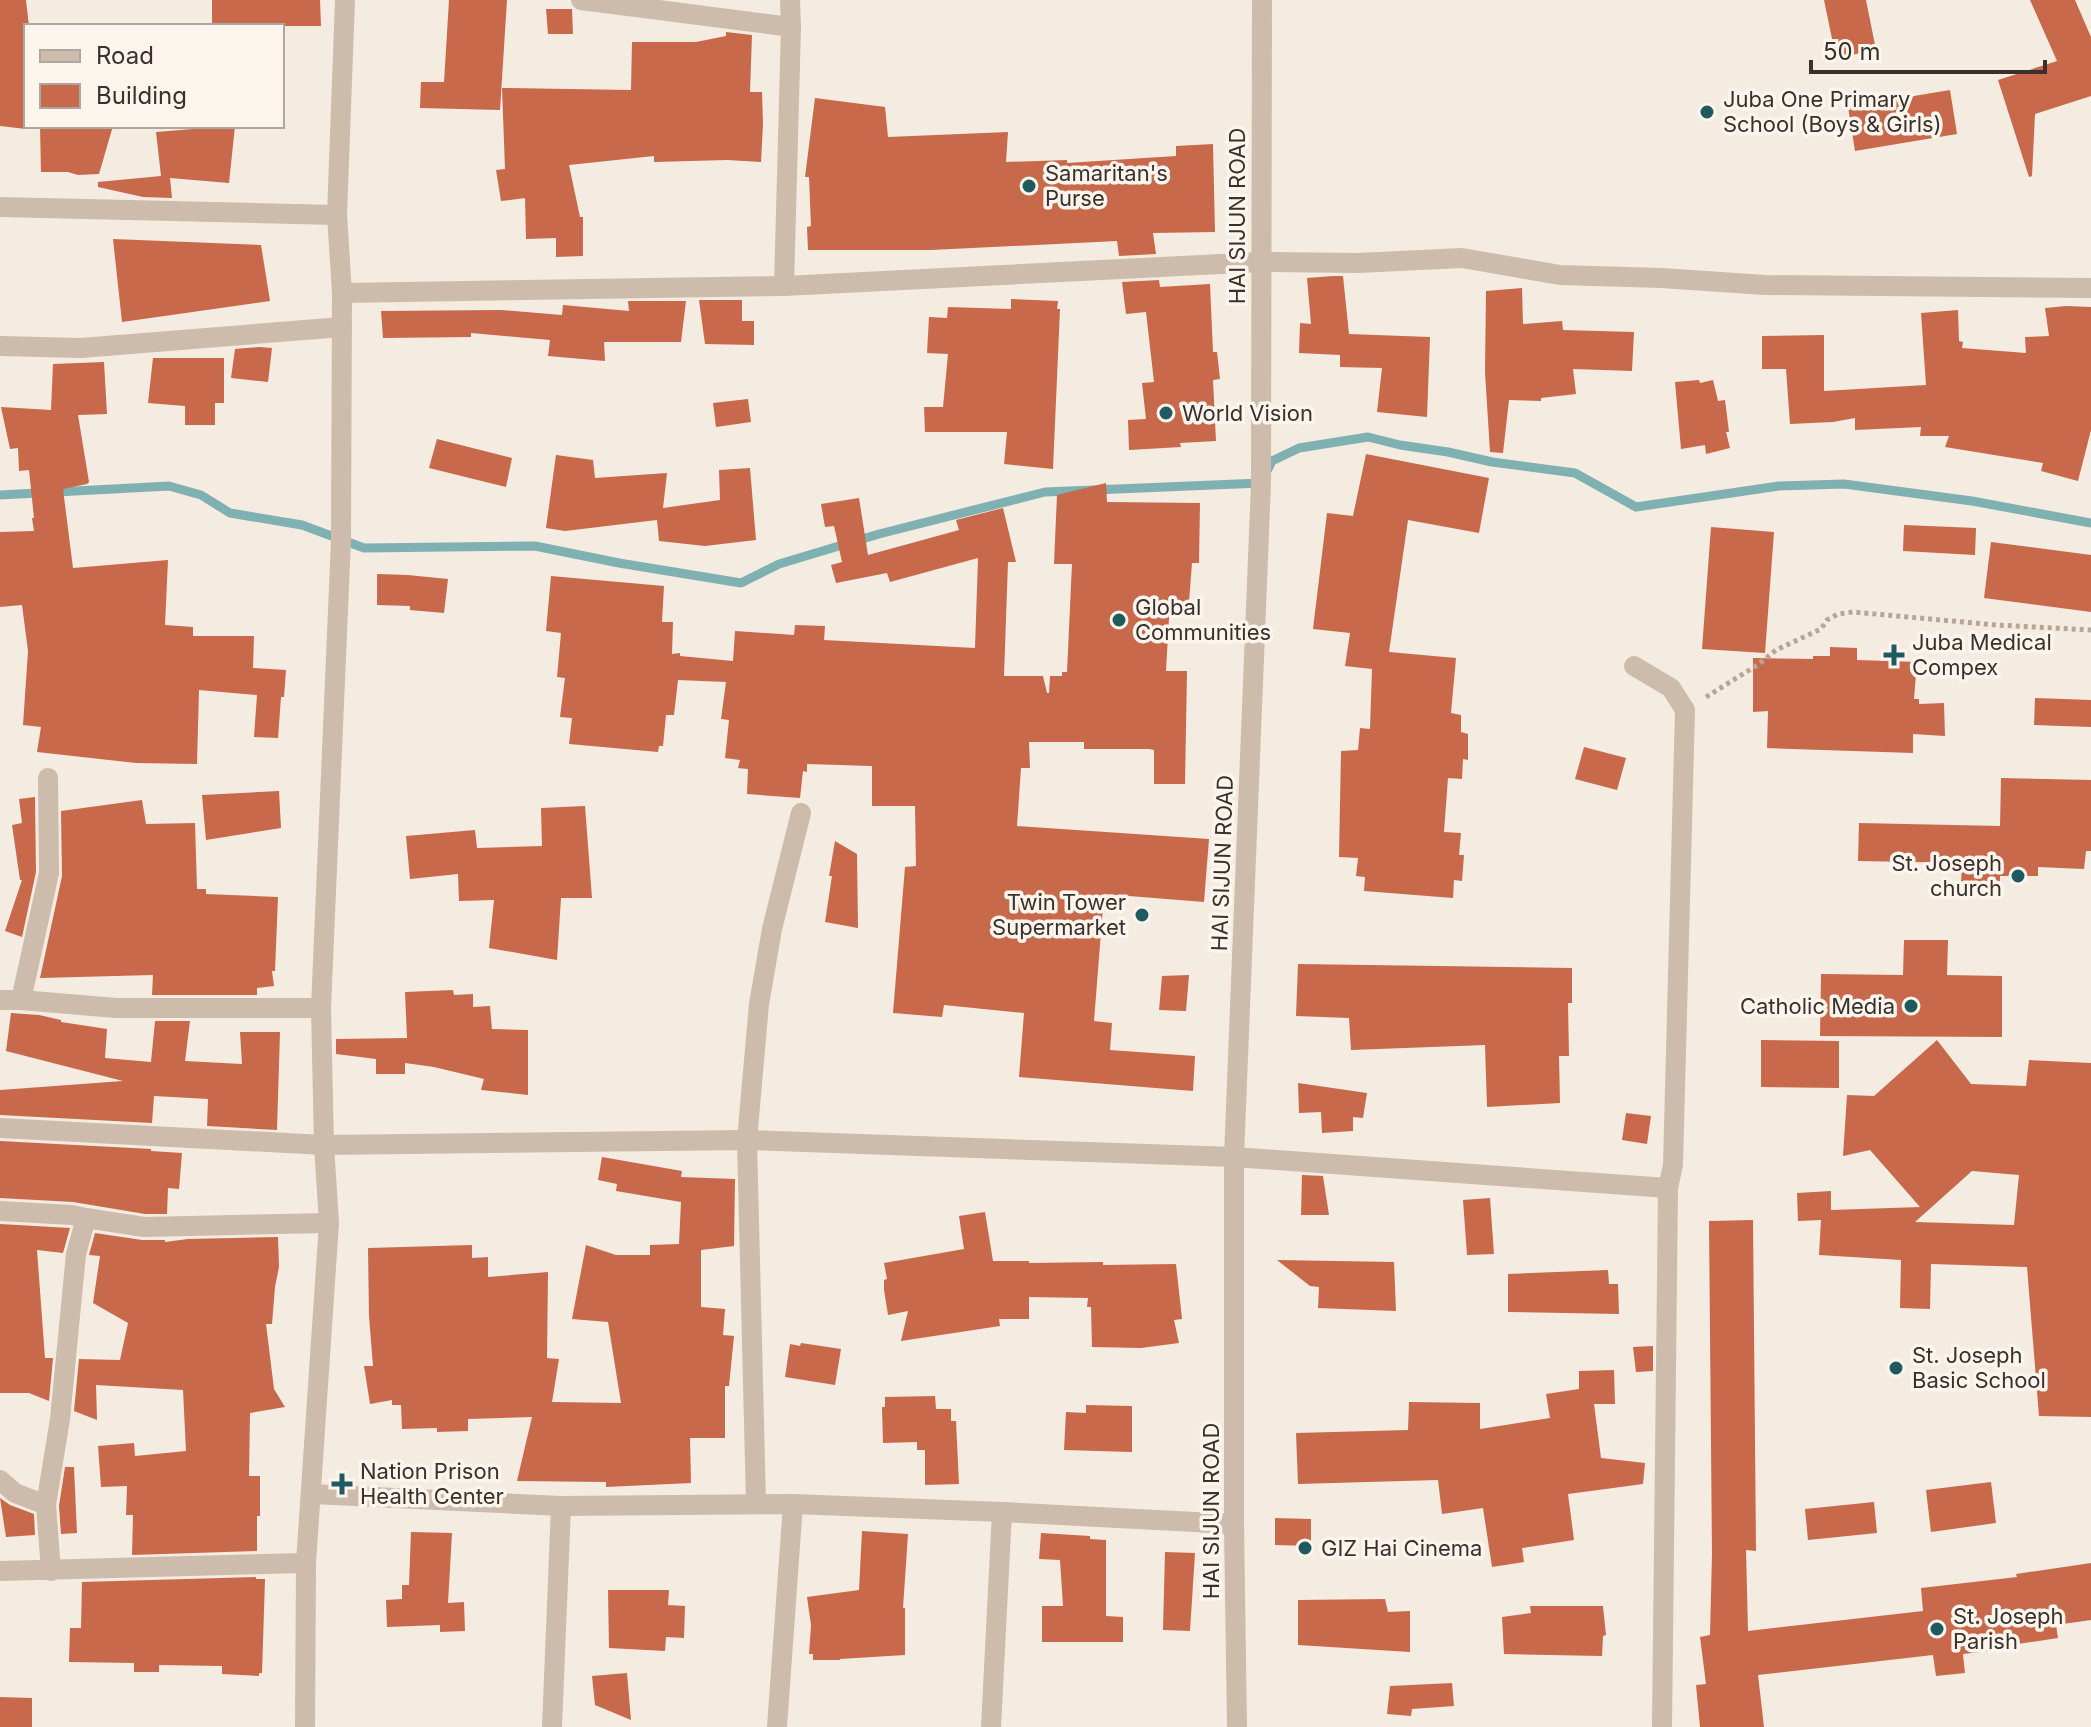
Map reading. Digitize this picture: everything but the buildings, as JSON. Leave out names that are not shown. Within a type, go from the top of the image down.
[{"type":"street","points":[[305,1727],[306,1563],[329,1223],[321,1008],[341,540],[342,293],[337,215],[345,0]]},
{"type":"street","points":[[581,0],[791,27]]},
{"type":"street","points":[[784,286],[790,0]]},
{"type":"street","name":"HAI SIJUN ROAD","points":[[1237,1727],[1234,1157],[1261,483],[1262,0]]},
{"type":"street","points":[[0,207],[337,215]]},
{"type":"street","points":[[342,293],[784,286],[1261,262],[1358,263],[1462,258],[1560,275],[1765,285],[2091,288]]},
{"type":"street","points":[[0,346],[81,348],[342,327]]},
{"type":"street","points":[[1634,666],[1671,688],[1685,710],[1673,1165],[1668,1188],[1662,1727]]},
{"type":"street","points":[[48,778],[49,873],[10,1000],[116,1008],[321,1008]]},
{"type":"street","points":[[756,1503],[747,1140],[762,989],[772,929],[801,813]]},
{"type":"street","points":[[0,1128],[324,1145],[747,1140],[1234,1157],[1668,1188]]},
{"type":"street","points":[[0,1211],[72,1215],[144,1227],[329,1223]]},
{"type":"street","points":[[51,1571],[46,1505],[60,1419],[76,1254],[86,1218]]},
{"type":"street","points":[[0,1480],[15,1493],[46,1505]]},
{"type":"street","points":[[312,1494],[561,1506],[793,1504],[1234,1524]]},
{"type":"street","points":[[777,1727],[793,1504]]},
{"type":"street","points":[[552,1727],[561,1506]]},
{"type":"street","points":[[991,1727],[1002,1512]]},
{"type":"street","points":[[0,1571],[306,1563]]},
{"type":"path","points":[[1685,710],[1776,650],[1821,629],[1827,620],[1838,614],[1853,612],[2091,630]]},
{"type":"waterway","points":[[0,495],[169,486],[201,495],[230,513],[302,525],[364,548],[535,546],[741,583],[779,564],[879,534],[1045,492],[1261,483],[1272,461],[1299,448],[1368,437],[1492,462],[1575,473],[1636,507],[1779,486],[1844,484],[1972,501],[2091,523]]},
{"type":"place","name":"Juba One Primary School (Boys & Girls)","points":[[1707,112]]},
{"type":"place","name":"Samaritan's Purse","points":[[1029,186]]},
{"type":"place","name":"World Vision","points":[[1166,413]]},
{"type":"place","name":"Global Communities","points":[[1119,620]]},
{"type":"place","name":"Juba Medical Compex","points":[[1894,655]]},
{"type":"place","name":"St. Joseph church","points":[[2018,876]]},
{"type":"place","name":"Twin Tower Supermarket","points":[[1142,915]]},
{"type":"place","name":"Catholic Media","points":[[1911,1006]]},
{"type":"place","name":"St. Joseph Basic School","points":[[1896,1368]]},
{"type":"place","name":"Nation Prison Health Center","points":[[342,1484]]},
{"type":"place","name":"GIZ Hai Cinema","points":[[1305,1548]]},
{"type":"place","name":"St. Joseph Parish","points":[[1937,1629]]}]
